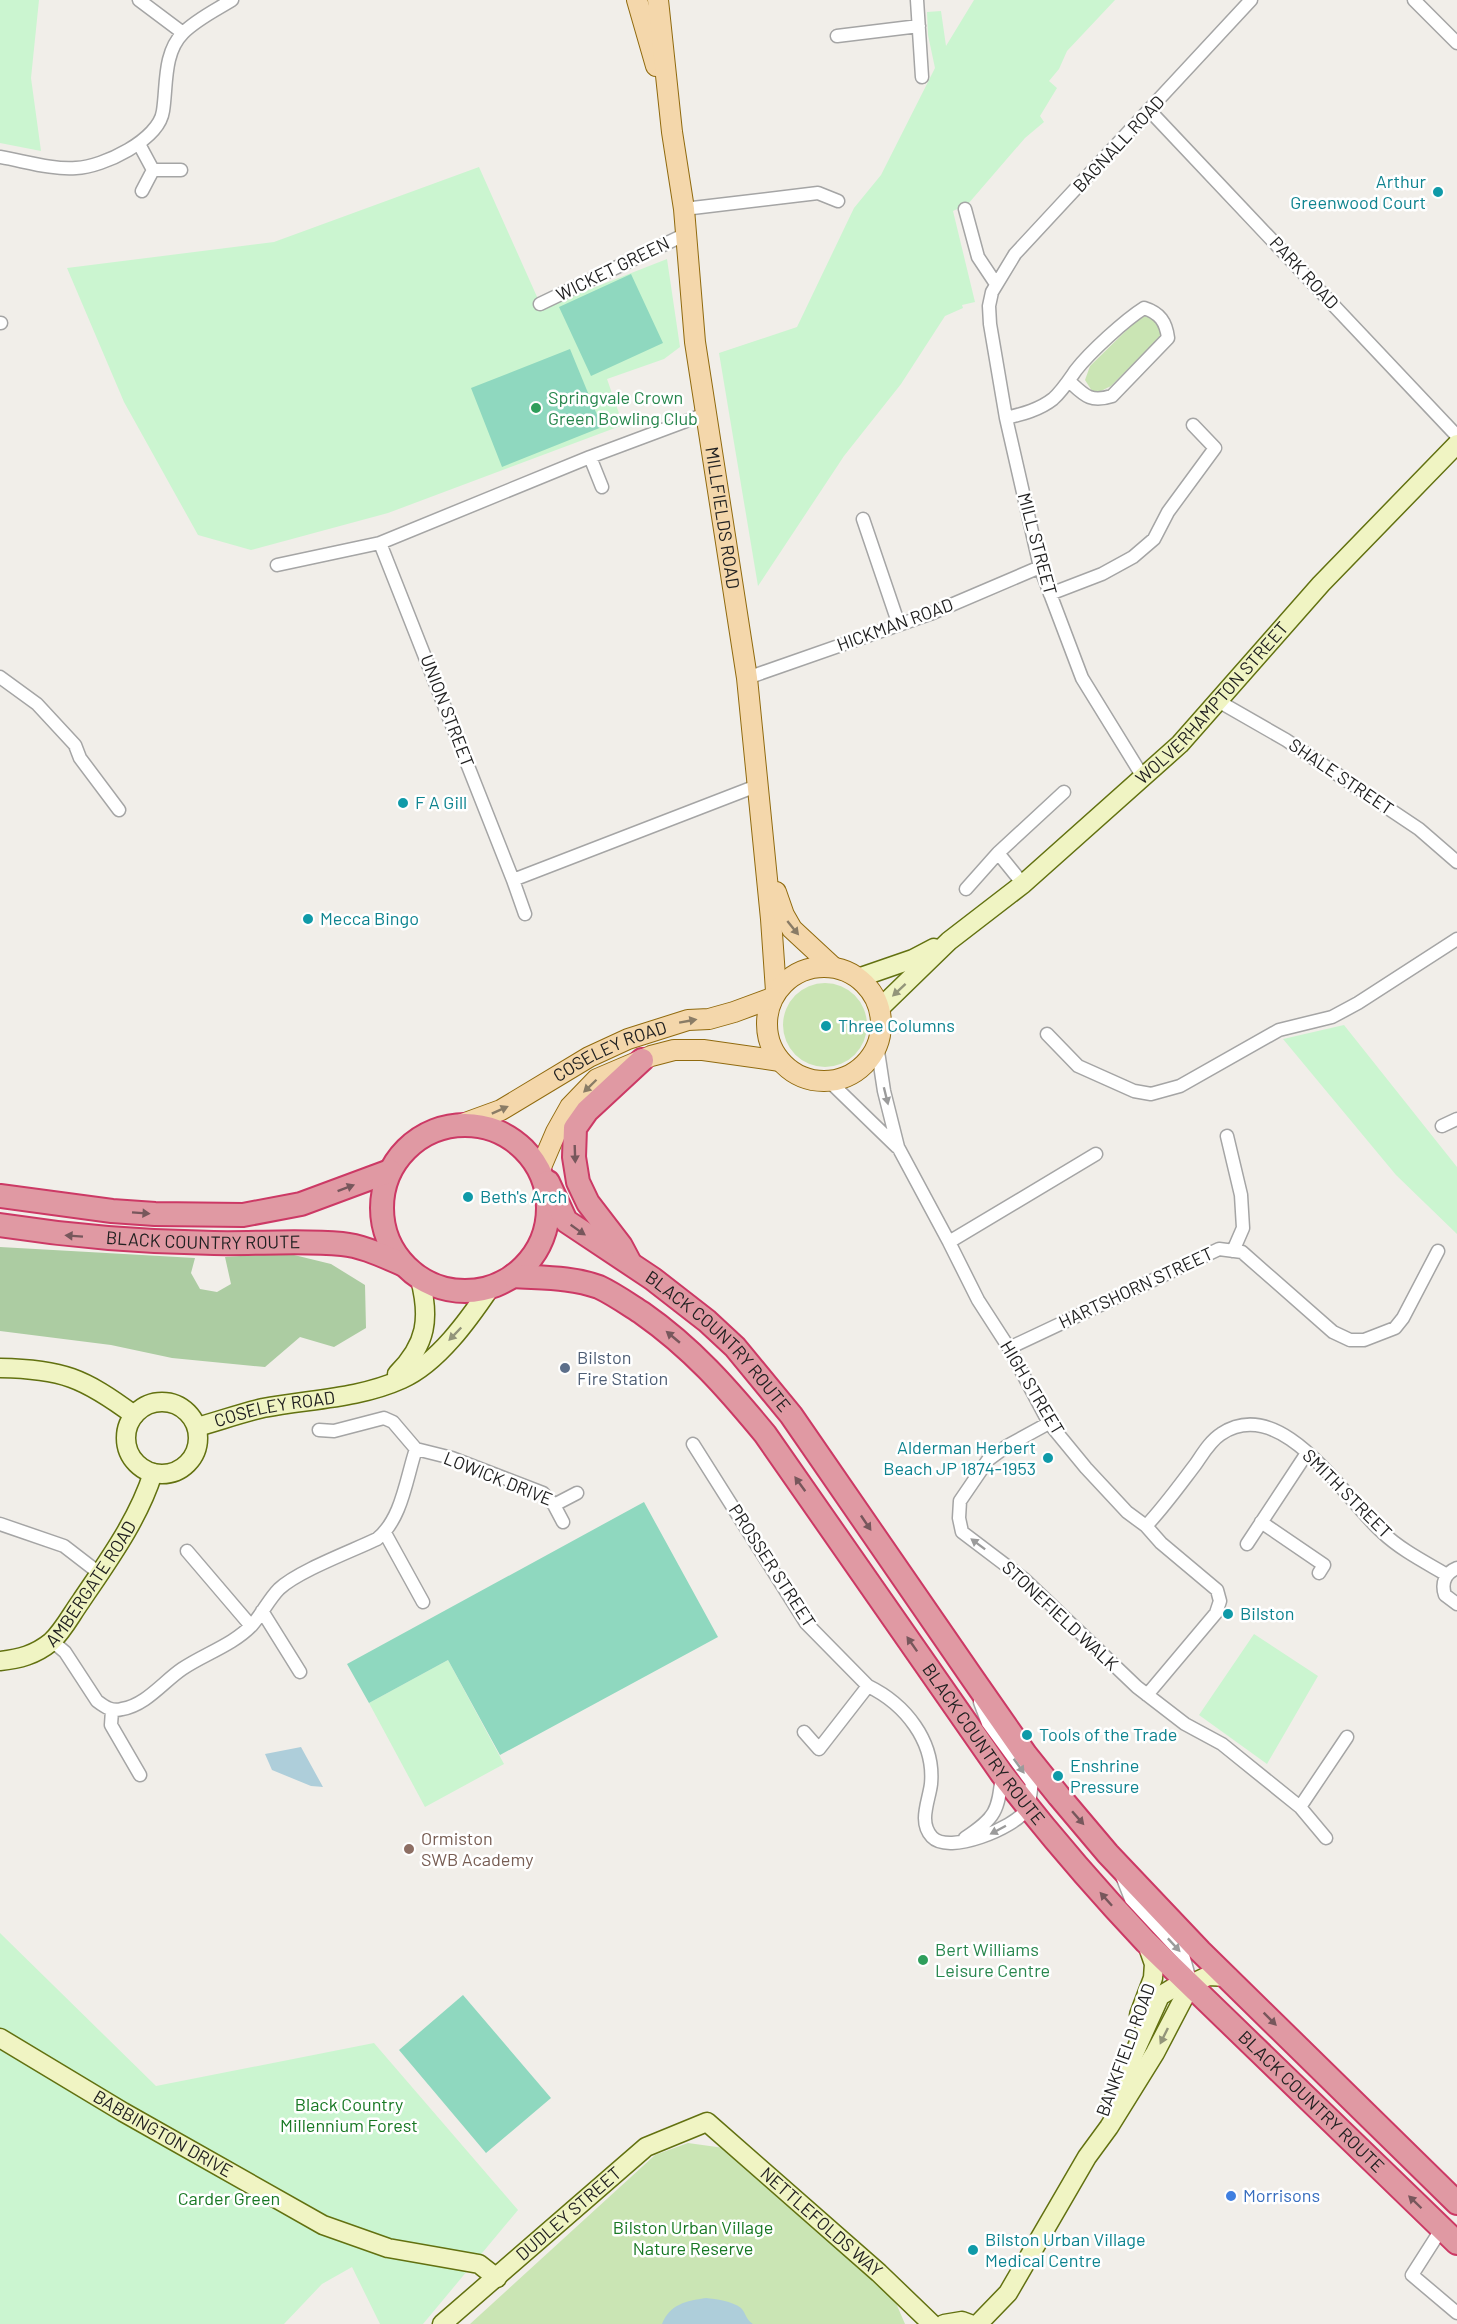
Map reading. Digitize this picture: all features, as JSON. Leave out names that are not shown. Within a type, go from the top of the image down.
[{"type":"highway","points":[[632,1265],[621,1246],[588,1203],[578,1182],[574,1157],[575,1128],[587,1111],[642,1060]]},
{"type":"highway","points":[[457,1126],[485,1128],[505,1136],[530,1152],[545,1174],[549,1205],[540,1244],[528,1262],[513,1276],[490,1288],[476,1291],[452,1291],[436,1287],[420,1279],[402,1264],[387,1239],[382,1222],[382,1196],[390,1171],[402,1154],[417,1140],[431,1133],[457,1126]]},
{"type":"highway","name":"BLACK COUNTRY ROUTE","points":[[0,1196],[123,1212],[243,1215],[301,1204],[390,1171]]},
{"type":"highway","name":"BLACK COUNTRY ROUTE","points":[[545,1174],[566,1221],[653,1279],[707,1321],[735,1347],[791,1415],[972,1679],[1003,1733],[1118,1864],[1200,1951],[1457,2203]]},
{"type":"highway","name":"BLACK COUNTRY ROUTE","points":[[0,1225],[64,1235],[142,1241],[343,1244],[370,1250],[402,1264]]},
{"type":"highway","name":"BLACK COUNTRY ROUTE","points":[[513,1276],[559,1279],[598,1287],[621,1298],[678,1341],[721,1381],[765,1434],[1028,1808],[1146,1942],[1450,2235]]},
{"type":"main road","name":"MILLFIELDS ROAD","points":[[658,0],[684,209],[705,414],[747,678],[765,855],[774,994]]},
{"type":"main road","name":"MILLFIELDS ROAD","points":[[635,1],[670,108]]},
{"type":"main road","name":"MILLFIELDS ROAD","points":[[765,855],[784,915],[792,929],[833,967]]},
{"type":"main road","points":[[819,966],[833,967],[849,972],[870,990],[879,1009],[881,1028],[877,1045],[866,1063],[854,1072],[829,1081],[804,1077],[791,1071],[780,1061],[772,1048],[767,1032],[767,1014],[774,994],[789,978],[803,970],[819,966]]},
{"type":"main road","name":"COSELEY ROAD","points":[[457,1126],[501,1110],[589,1057],[628,1039],[688,1020],[709,1019],[734,1012],[774,994]]},
{"type":"main road","name":"COSELEY ROAD","points":[[545,1174],[556,1132],[570,1107],[597,1079],[642,1060],[674,1050],[704,1050],[780,1061]]},
{"type":"street","points":[[139,0],[183,33]]},
{"type":"street","points":[[0,157],[38,163],[53,168],[75,169],[89,167],[139,144],[155,130],[162,117],[167,73],[174,45],[183,33],[205,16],[232,0]]},
{"type":"street","points":[[917,0],[922,77]]},
{"type":"street","name":"BAGNALL ROAD","points":[[994,288],[1015,254],[1251,0]]},
{"type":"street","points":[[1414,0],[1457,43]]},
{"type":"street","points":[[837,36],[919,26]]},
{"type":"street","name":"PARK ROAD","points":[[1150,111],[1457,436]]},
{"type":"street","points":[[139,144],[153,170]]},
{"type":"street","points":[[153,170],[181,170]]},
{"type":"street","points":[[142,191],[153,170]]},
{"type":"street","points":[[684,209],[818,193],[838,201]]},
{"type":"street","points":[[965,209],[978,257],[994,288]]},
{"type":"street","name":"WICKET GREEN","points":[[540,304],[686,234]]},
{"type":"street","name":"MILL STREET","points":[[994,288],[989,306],[990,324],[1006,418],[1040,567],[1082,678],[1143,777]]},
{"type":"street","points":[[1006,418],[1032,411],[1052,400],[1077,370],[1132,316],[1144,308],[1156,312],[1166,326],[1168,338],[1112,396],[1099,400],[1085,396],[1069,381]]},
{"type":"street","points":[[277,565],[380,543],[590,457],[705,414]]},
{"type":"street","points":[[1050,594],[1101,574],[1134,557],[1154,539],[1168,512],[1215,448],[1193,425]]},
{"type":"street","name":"WOLVERHAMPTON STREET","points":[[949,941],[1023,884],[1180,744],[1321,584],[1457,444]]},
{"type":"street","points":[[590,457],[602,487]]},
{"type":"street","points":[[863,519],[899,625]]},
{"type":"street","name":"UNION STREET","points":[[380,543],[525,914]]},
{"type":"street","name":"HICKMAN ROAD","points":[[747,678],[930,614],[1040,567]]},
{"type":"street","points":[[0,677],[37,704],[75,745],[80,758],[118,810]]},
{"type":"street","name":"SHALE STREET","points":[[1218,701],[1286,740],[1419,829],[1457,862]]},
{"type":"street","points":[[513,880],[759,785]]},
{"type":"street","points":[[966,889],[998,853],[1064,792]]},
{"type":"street","points":[[998,853],[1023,884]]},
{"type":"street","points":[[1047,1034],[1078,1066],[1134,1091],[1151,1094],[1180,1086],[1280,1029],[1332,1017],[1358,1003],[1457,939]]},
{"type":"street","points":[[858,978],[913,959],[949,941]]},
{"type":"street","points":[[879,1009],[949,941]]},
{"type":"street","name":"HIGH STREET","points":[[877,1045],[884,1091],[898,1148],[978,1300],[1009,1348],[1049,1423],[1120,1505],[1217,1590],[1220,1601],[1216,1613],[1147,1695]]},
{"type":"street","name":"HIGH STREET","points":[[829,1081],[898,1148]]},
{"type":"street","points":[[1442,1126],[1457,1119]]},
{"type":"street","points":[[1227,1136],[1240,1195],[1243,1228],[1233,1251]]},
{"type":"street","points":[[949,1242],[1096,1154]]},
{"type":"street","name":"HARTSHORN STREET","points":[[1009,1348],[1219,1249],[1242,1252],[1333,1332],[1350,1340],[1364,1340],[1395,1328],[1403,1318],[1438,1251]]},
{"type":"street","name":"COSELEY ROAD","points":[[388,1383],[410,1361],[422,1341],[426,1301],[420,1279]]},
{"type":"street","name":"COSELEY ROAD","points":[[196,1427],[263,1408],[365,1392],[402,1379],[459,1331],[490,1288]]},
{"type":"street","points":[[0,1368],[45,1370],[69,1375],[104,1392],[134,1415]]},
{"type":"street","points":[[164,1401],[181,1406],[196,1427],[198,1443],[188,1463],[180,1470],[167,1474],[153,1473],[139,1466],[131,1457],[126,1444],[129,1422],[134,1415],[153,1402],[164,1401]]},
{"type":"street","points":[[52,1641],[65,1652],[98,1701],[112,1710],[129,1707],[160,1688],[181,1670],[251,1626],[279,1589],[294,1579],[385,1533],[399,1510],[416,1449],[393,1422],[384,1418],[334,1431],[319,1430]]},
{"type":"street","name":"STONEFIELD WALK","points":[[1049,1423],[1006,1446],[988,1460],[975,1476],[960,1501],[958,1518],[962,1532],[1024,1579],[1147,1695],[1185,1724],[1222,1744],[1300,1807],[1326,1838]]},
{"type":"street","name":"SMITH STREET","points":[[1146,1526],[1163,1508],[1215,1438],[1230,1429],[1251,1424],[1269,1427],[1290,1438],[1383,1533],[1403,1549],[1452,1571]]},
{"type":"street","name":"PROSSER STREET","points":[[693,1444],[806,1623],[868,1686],[890,1698],[909,1717],[928,1750],[931,1783],[925,1814],[927,1829],[936,1840],[953,1843],[962,1841]]},
{"type":"street","name":"LOWICK DRIVE","points":[[416,1449],[452,1458],[512,1480],[543,1493],[554,1505],[577,1493]]},
{"type":"street","points":[[1247,1544],[1307,1453]]},
{"type":"street","name":"AMBERGATE ROAD","points":[[0,1661],[22,1659],[52,1641],[142,1505],[153,1473]]},
{"type":"street","points":[[554,1505],[563,1522]]},
{"type":"street","points":[[1261,1522],[1324,1564],[1319,1573]]},
{"type":"street","points":[[0,1524],[64,1546],[99,1573]]},
{"type":"street","points":[[385,1533],[423,1602]]},
{"type":"street","points":[[187,1551],[251,1626]]},
{"type":"street","points":[[1452,1571],[1443,1590],[1449,1600],[1457,1604]]},
{"type":"street","points":[[262,1611],[300,1672]]},
{"type":"street","points":[[804,1732],[819,1749],[868,1686]]},
{"type":"street","points":[[112,1710],[111,1725],[140,1774]]},
{"type":"street","points":[[1003,1733],[1032,1783],[1028,1808],[1019,1818],[1002,1829],[985,1837],[962,1841],[994,1815],[1002,1774],[996,1744],[1003,1733]]},
{"type":"street","points":[[1300,1807],[1347,1737]]},
{"type":"street","points":[[1118,1864],[1131,1899],[1185,1958],[1191,1984]]},
{"type":"street","name":"BANKFIELD ROAD","points":[[978,2324],[1008,2293],[1087,2157],[1125,2045],[1153,1977],[1154,1964],[1146,1942]]},
{"type":"street","points":[[1087,2157],[1160,1996],[1178,1985],[1191,1984],[1208,1976],[1229,1977]]},
{"type":"street","name":"BABBINGTON DRIVE","points":[[0,2038],[123,2112],[323,2225],[388,2248],[480,2264],[497,2278]]},
{"type":"street","name":"DUDLEY STREET","points":[[442,2324],[646,2147],[707,2122]]},
{"type":"street","name":"NETTLEFOLDS WAY","points":[[707,2122],[879,2273],[932,2324]]},
{"type":"street","points":[[1450,2235],[1412,2275],[1457,2313]]},
{"type":"street","points":[[944,2324],[962,2321],[970,2324]]},
{"type":"green space","points":[[0,0],[39,0],[31,78],[41,151],[0,143]]},
{"type":"green space","points":[[974,0],[1115,0],[1067,51],[1059,69],[1049,81],[1057,88],[1040,116],[1044,122],[1025,138],[968,204],[953,211],[975,302],[962,305],[963,308],[945,316],[901,384],[844,456],[758,586],[719,353],[797,327],[854,208],[881,175],[935,68],[928,35],[927,12],[941,11],[946,46]]},
{"type":"green space","points":[[479,167],[542,308],[667,259],[680,347],[664,359],[607,379],[623,425],[388,513],[251,550],[198,535],[124,402],[67,268],[274,242]]},
{"type":"green space","name":"Springvale Crown Green Bowling Club","points":[[631,274],[663,343],[591,376],[559,307]]},
{"type":"green space","points":[[1152,315],[1162,330],[1161,336],[1111,386],[1101,391],[1092,391],[1085,380],[1090,366],[1139,318]]},
{"type":"green space","name":"Springvale Crown Green Bowling Club","points":[[570,349],[602,427],[502,467],[471,388]]},
{"type":"green space","points":[[825,983],[848,990],[860,1002],[867,1025],[860,1048],[848,1060],[825,1067],[802,1060],[790,1048],[783,1025],[790,1002],[802,990]]},
{"type":"green space","points":[[1344,1025],[1457,1167],[1457,1234],[1396,1175],[1283,1039]]},
{"type":"green space","points":[[0,1247],[195,1258],[191,1273],[200,1289],[217,1292],[231,1284],[225,1257],[286,1253],[331,1264],[365,1285],[366,1328],[334,1347],[300,1337],[265,1367],[172,1358],[111,1345],[0,1331]]},
{"type":"green space","points":[[644,1502],[718,1637],[500,1755],[448,1660],[369,1703],[347,1664]]},
{"type":"green space","points":[[1254,1634],[1318,1676],[1267,1764],[1199,1715]]},
{"type":"green space","points":[[448,1660],[504,1764],[425,1807],[369,1703]]},
{"type":"green space","name":"Carder Green","points":[[0,1933],[156,2086],[374,2043],[518,2210],[423,2324],[380,2324],[352,2267],[322,2284],[284,2324],[0,2324]]},
{"type":"green space","points":[[463,1995],[551,2098],[486,2153],[399,2050]]},
{"type":"green space","name":"Bilston Urban Village Nature Reserve","points":[[688,2143],[724,2148],[893,2296],[905,2324],[470,2324],[655,2155]]},
{"type":"water","points":[[301,1747],[323,1787],[311,1786],[272,1770],[265,1754]]},
{"type":"water","points":[[706,2298],[724,2301],[741,2308],[753,2324],[662,2324],[669,2312],[679,2305]]},
{"type":"place","name":"Arthur Greenwood Court","points":[[1438,192]]},
{"type":"place","name":"Springvale Crown Green Bowling Club","points":[[536,408]]},
{"type":"place","name":"F A Gill","points":[[403,803]]},
{"type":"place","name":"Mecca Bingo","points":[[308,919]]},
{"type":"place","name":"Three Columns","points":[[826,1026]]},
{"type":"place","name":"Beth's Arch","points":[[468,1197]]},
{"type":"place","name":"Bilston Fire Station","points":[[565,1368]]},
{"type":"place","name":"Alderman Herbert Beach JP 1874-1953","points":[[1048,1458]]},
{"type":"place","name":"Bilston","points":[[1228,1614]]},
{"type":"place","name":"Tools of the Trade","points":[[1027,1735]]},
{"type":"place","name":"Enshrine Pressure","points":[[1058,1776]]},
{"type":"place","name":"Ormiston SWB Academy","points":[[409,1849]]},
{"type":"place","name":"Bert Williams Leisure Centre","points":[[923,1960]]},
{"type":"place","name":"Morrisons","points":[[1231,2196]]},
{"type":"place","name":"Bilston Urban Village Medical Centre","points":[[973,2250]]},
{"type":"park label","name":"Black Country Millennium Forest","points":[[349,2115]]}]
